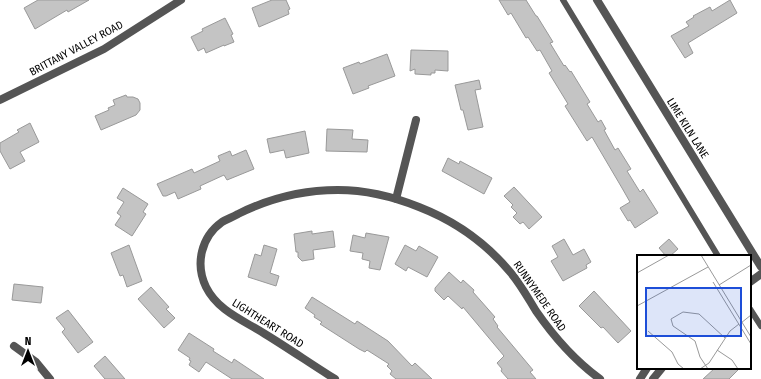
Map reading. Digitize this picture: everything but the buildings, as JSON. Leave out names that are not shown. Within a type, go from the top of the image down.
[{"type":"street","name":"BRITTANY VALLEY ROAD","points":[[0,100],[104,49],[181,0]]},
{"type":"street","name":"LIME KILN LANE","points":[[597,0],[761,267]]},
{"type":"street","points":[[396,199],[416,120]]},
{"type":"street","name":"RUNNYMEDE ROAD","points":[[201,252],[213,230],[222,222],[269,201],[300,193],[338,190],[371,193],[396,199],[420,207],[444,219],[478,240],[498,258],[513,275],[557,339],[580,364],[600,379]]},
{"type":"street","name":"LIGHTHEART ROAD","points":[[201,252],[200,265],[206,287],[219,305],[335,379]]},
{"type":"street","points":[[751,281],[761,274]]},
{"type":"street","points":[[14,346],[36,362],[50,379]]},
{"type":"street","points":[[640,379],[646,369]]},
{"type":"street","points":[[653,379],[661,369]]},
{"type":"lane","points":[[563,0],[717,255]]},
{"type":"lane","points":[[751,311],[761,326]]}]
